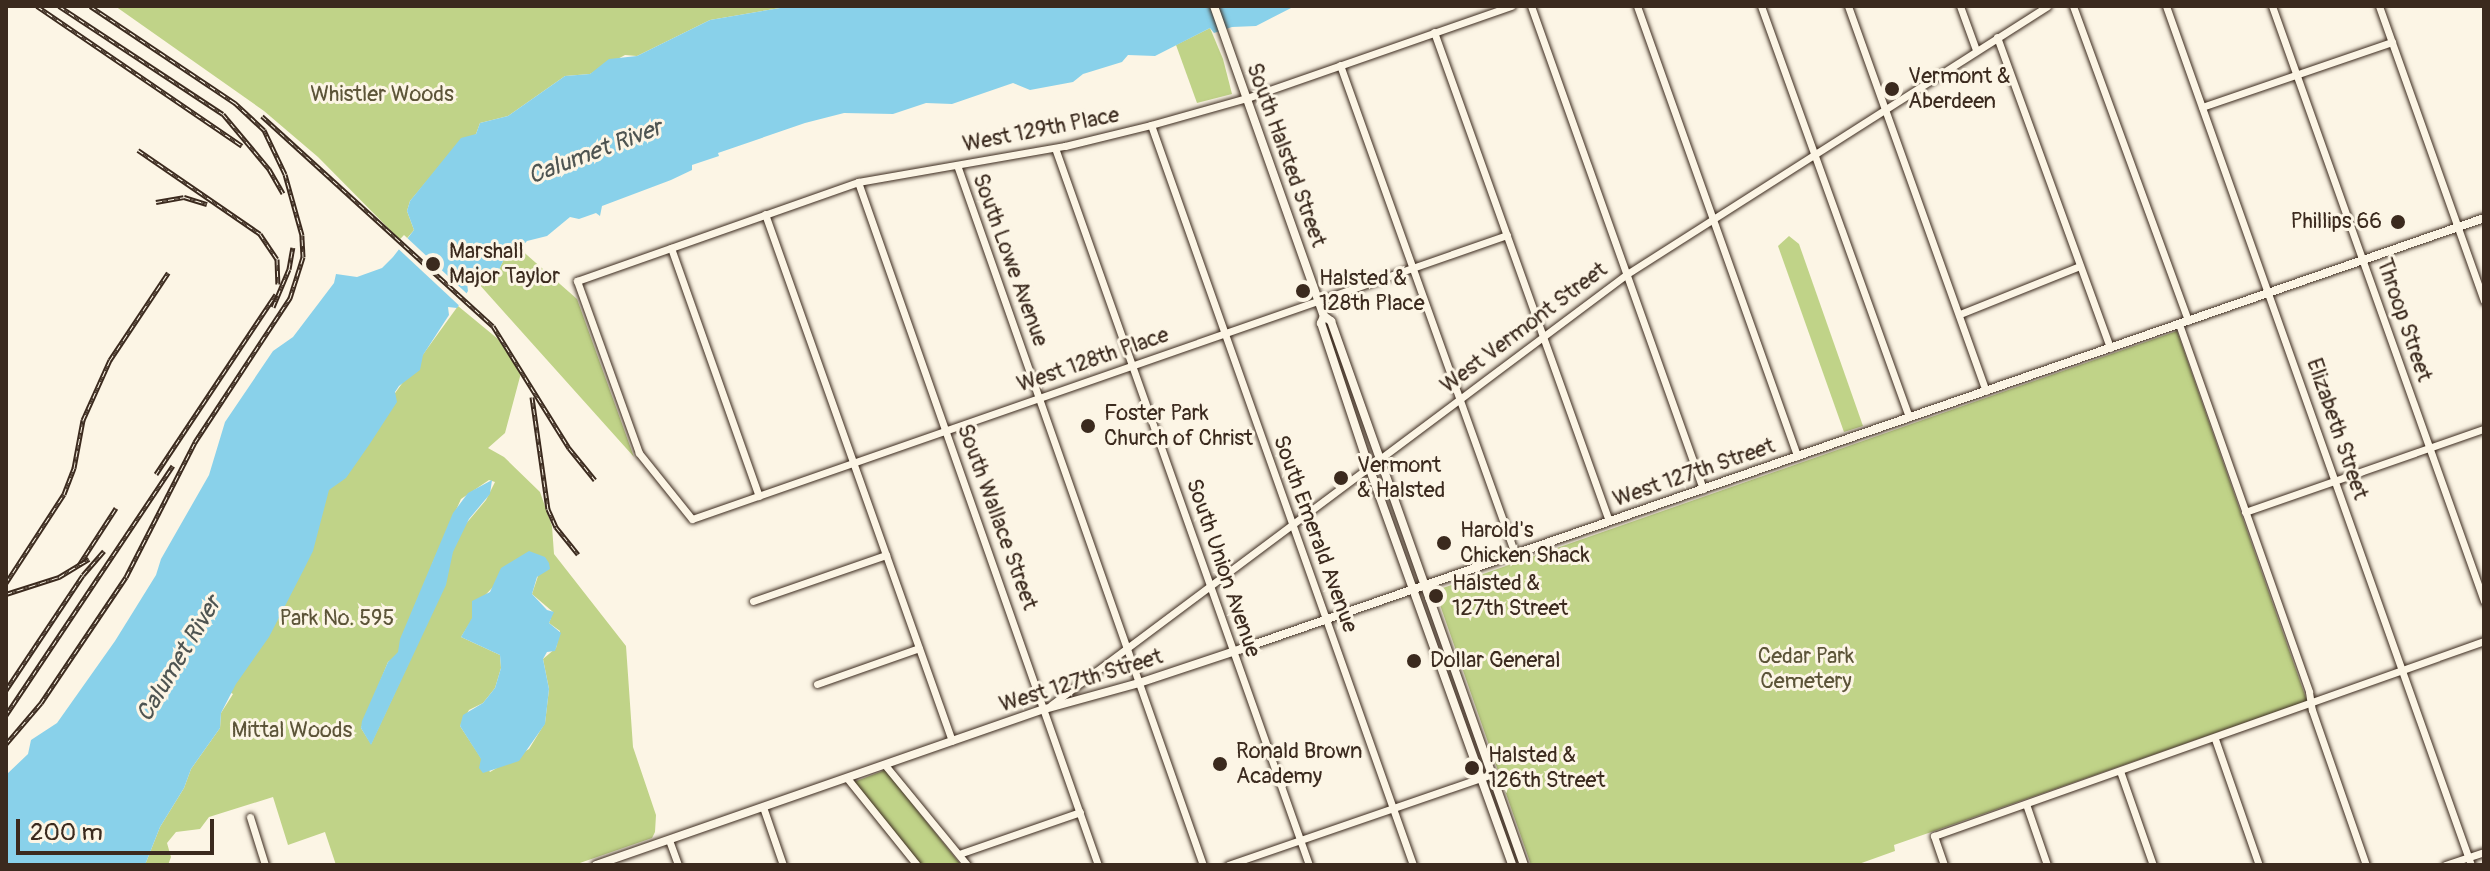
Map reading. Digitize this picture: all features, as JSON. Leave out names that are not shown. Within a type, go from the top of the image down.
[{"type":"main road","name":"South Halsted Street","points":[[1214,6],[1318,300],[1324,316],[1331,321],[1524,865]]},
{"type":"main road","name":"West 127th Street","points":[[596,865],[1045,709],[1139,683],[1414,589],[2484,218]]},
{"type":"main road","name":"South Halsted Street","points":[[1324,316],[1321,323],[1369,467],[1512,865]]},
{"type":"street","name":"West 129th Place","points":[[692,519],[639,453],[577,281],[858,182],[1055,148],[1151,125],[1247,98],[1511,6]]},
{"type":"street","points":[[1531,6],[1703,489]]},
{"type":"street","points":[[1637,6],[1797,456]]},
{"type":"street","points":[[1761,6],[1909,417]]},
{"type":"street","points":[[1848,6],[1986,391]]},
{"type":"street","points":[[1960,6],[1976,50]]},
{"type":"street","name":"West Vermont Street","points":[[1045,709],[1129,650],[1627,274],[2047,6]]},
{"type":"street","points":[[2073,6],[2366,865]]},
{"type":"street","name":"Elizabeth Street","points":[[2166,6],[2470,861]]},
{"type":"street","name":"Throop Street","points":[[2272,6],[2484,601]]},
{"type":"street","points":[[2379,6],[2484,301]]},
{"type":"street","points":[[1434,32],[1609,521]]},
{"type":"street","points":[[1997,37],[2110,348]]},
{"type":"street","points":[[2202,107],[2392,42]]},
{"type":"street","points":[[1340,65],[1515,554]]},
{"type":"street","name":"South Emerald Avenue","points":[[1151,125],[1413,865]]},
{"type":"street","name":"South Union Avenue","points":[[1055,148],[1309,865]]},
{"type":"street","name":"South Lowe Avenue","points":[[957,165],[1203,865]]},
{"type":"street","name":"South Wallace Street","points":[[858,182],[1098,865]]},
{"type":"street","points":[[765,214],[952,741]]},
{"type":"street","name":"West 128th Place","points":[[692,519],[1507,235]]},
{"type":"street","points":[[671,248],[759,496]]},
{"type":"street","points":[[1960,314],[2080,266]]},
{"type":"street","points":[[2245,512],[2484,429]]},
{"type":"street","points":[[753,601],[886,555]]},
{"type":"street","points":[[1944,865],[1934,836],[2215,739],[2484,641]]},
{"type":"street","points":[[817,684],[919,648]]},
{"type":"street","points":[[2215,739],[2259,865]]},
{"type":"street","points":[[885,765],[967,865]]},
{"type":"street","points":[[2120,771],[2153,865]]},
{"type":"street","points":[[1228,865],[1492,774]]},
{"type":"street","points":[[847,778],[917,865]]},
{"type":"street","points":[[2026,804],[2047,865]]},
{"type":"street","points":[[763,807],[783,865]]},
{"type":"street","points":[[959,854],[1080,812]]},
{"type":"street","points":[[250,817],[265,865]]},
{"type":"street","points":[[669,840],[678,865]]},
{"type":"street","points":[[2445,865],[2470,861],[2484,852]]},
{"type":"green space","name":"Whistler Woods","points":[[115,6],[792,6],[710,20],[637,56],[625,55],[590,74],[565,76],[508,116],[480,123],[476,134],[453,150],[410,201],[407,211],[414,230],[403,243],[318,157],[264,111]]},
{"type":"green space","points":[[1210,28],[1223,59],[1232,94],[1197,103],[1176,45]]},
{"type":"green space","points":[[1789,236],[1799,244],[1863,426],[1844,432],[1778,246]]},
{"type":"green space","points":[[519,248],[577,299],[634,457],[478,283],[497,274],[504,259]]},
{"type":"green space","points":[[458,306],[498,339],[521,373],[505,433],[488,448],[504,457],[540,492],[552,526],[554,554],[626,646],[633,747],[656,815],[652,838],[574,865],[336,865],[325,832],[288,845],[273,797],[209,817],[200,829],[176,832],[167,843],[171,857],[168,865],[145,865],[160,827],[184,788],[191,769],[220,728],[221,713],[233,694],[226,690],[333,479]],"holes":[[[489,480],[495,482],[486,500],[432,564],[461,499]],[[550,569],[539,573],[532,594],[553,612],[549,623],[560,631],[556,648],[543,659],[549,689],[545,723],[529,749],[490,772],[460,726],[469,710],[483,703],[495,688],[501,668],[500,655],[461,637],[473,618],[472,609],[493,587]],[[417,642],[371,744],[361,728],[388,662]]]},
{"type":"green space","name":"Cedar Park Cemetery","points":[[2177,331],[2307,701],[1894,845],[1895,851],[1856,865],[1531,865],[1439,602],[1440,589]]},
{"type":"green space","points":[[885,770],[961,865],[921,865],[854,782]]},
{"type":"water","name":"Calumet River","points":[[792,6],[1295,6],[1256,26],[1232,27],[1214,33],[1210,28],[1155,56],[1128,55],[1122,62],[1083,74],[1073,82],[1030,90],[1013,83],[952,104],[926,103],[893,114],[844,113],[805,123],[718,153],[719,156],[692,165],[692,170],[671,180],[602,206],[600,216],[596,213],[579,219],[570,217],[547,236],[527,241],[514,255],[504,259],[497,274],[475,285],[467,283],[468,291],[457,308],[448,307],[449,315],[423,355],[420,370],[399,386],[395,392],[397,402],[369,445],[346,478],[329,490],[313,551],[269,637],[236,684],[221,713],[220,728],[191,769],[184,788],[160,827],[145,865],[6,865],[6,775],[28,754],[31,740],[57,723],[115,641],[156,575],[161,559],[209,475],[225,422],[273,351],[293,337],[334,283],[336,274],[357,277],[382,268],[393,257],[414,230],[407,211],[410,201],[461,138],[476,134],[480,123],[508,116],[565,76],[590,74],[609,59],[637,56],[710,20]]},
{"type":"water","points":[[492,480],[490,494],[469,519],[453,552],[446,585],[371,745],[361,728],[362,721],[388,662],[398,652],[400,639],[453,513],[468,493]]},
{"type":"water","points":[[529,551],[545,557],[549,563],[550,569],[537,577],[532,594],[547,610],[554,612],[549,623],[561,633],[555,651],[547,652],[543,659],[549,689],[545,724],[519,761],[483,773],[479,768],[481,759],[460,726],[463,715],[483,703],[495,688],[501,668],[500,655],[461,637],[472,618],[472,601],[490,592],[501,568]]},
{"type":"pier","points":[[404,235],[468,295],[459,305],[394,245]]},
{"type":"railway","points":[[37,6],[242,146]]},
{"type":"railway","points":[[59,6],[223,114],[269,169],[283,193]]},
{"type":"railway","points":[[6,744],[41,703],[126,577],[195,442],[290,298],[303,257],[302,235],[285,174],[264,130],[235,103],[90,6]]},
{"type":"railway","points":[[262,116],[493,326],[569,448],[595,480]]},
{"type":"railway","points":[[138,150],[260,234],[277,259],[278,284]]},
{"type":"railway","points":[[156,202],[184,197],[207,204]]},
{"type":"railway","points":[[273,307],[289,269],[293,247]]},
{"type":"railway","points":[[6,583],[64,494],[74,468],[83,420],[110,360],[168,273]]},
{"type":"railway","points":[[156,474],[276,294]]},
{"type":"railway","points":[[532,397],[548,509],[556,527],[578,554]]},
{"type":"railway","points":[[6,715],[173,466]]},
{"type":"railway","points":[[79,565],[116,508]]},
{"type":"railway","points":[[6,690],[83,575],[104,551]]},
{"type":"railway","points":[[6,594],[59,577],[89,559]]},
{"type":"place","name":"Vermont & Aberdeen","points":[[1892,89]]},
{"type":"place","name":"Phillips 66","points":[[2398,222]]},
{"type":"place","name":"Marshall Major Taylor","points":[[433,264]]},
{"type":"place","name":"Halsted & 128th Place","points":[[1303,291]]},
{"type":"place","name":"Foster Park Church of Christ","points":[[1088,426]]},
{"type":"place","name":"Vermont & Halsted","points":[[1341,478]]},
{"type":"place","name":"Harold's Chicken Shack","points":[[1444,543]]},
{"type":"place","name":"Halsted & 127th Street","points":[[1436,596]]},
{"type":"place","name":"Dollar General","points":[[1414,661]]},
{"type":"place","name":"Ronald Brown Academy","points":[[1220,764]]},
{"type":"place","name":"Halsted & 126th Street","points":[[1472,768]]},
{"type":"park label","name":"Park No. 595","points":[[337,619]]},
{"type":"park label","name":"Mittal Woods","points":[[292,731]]}]
